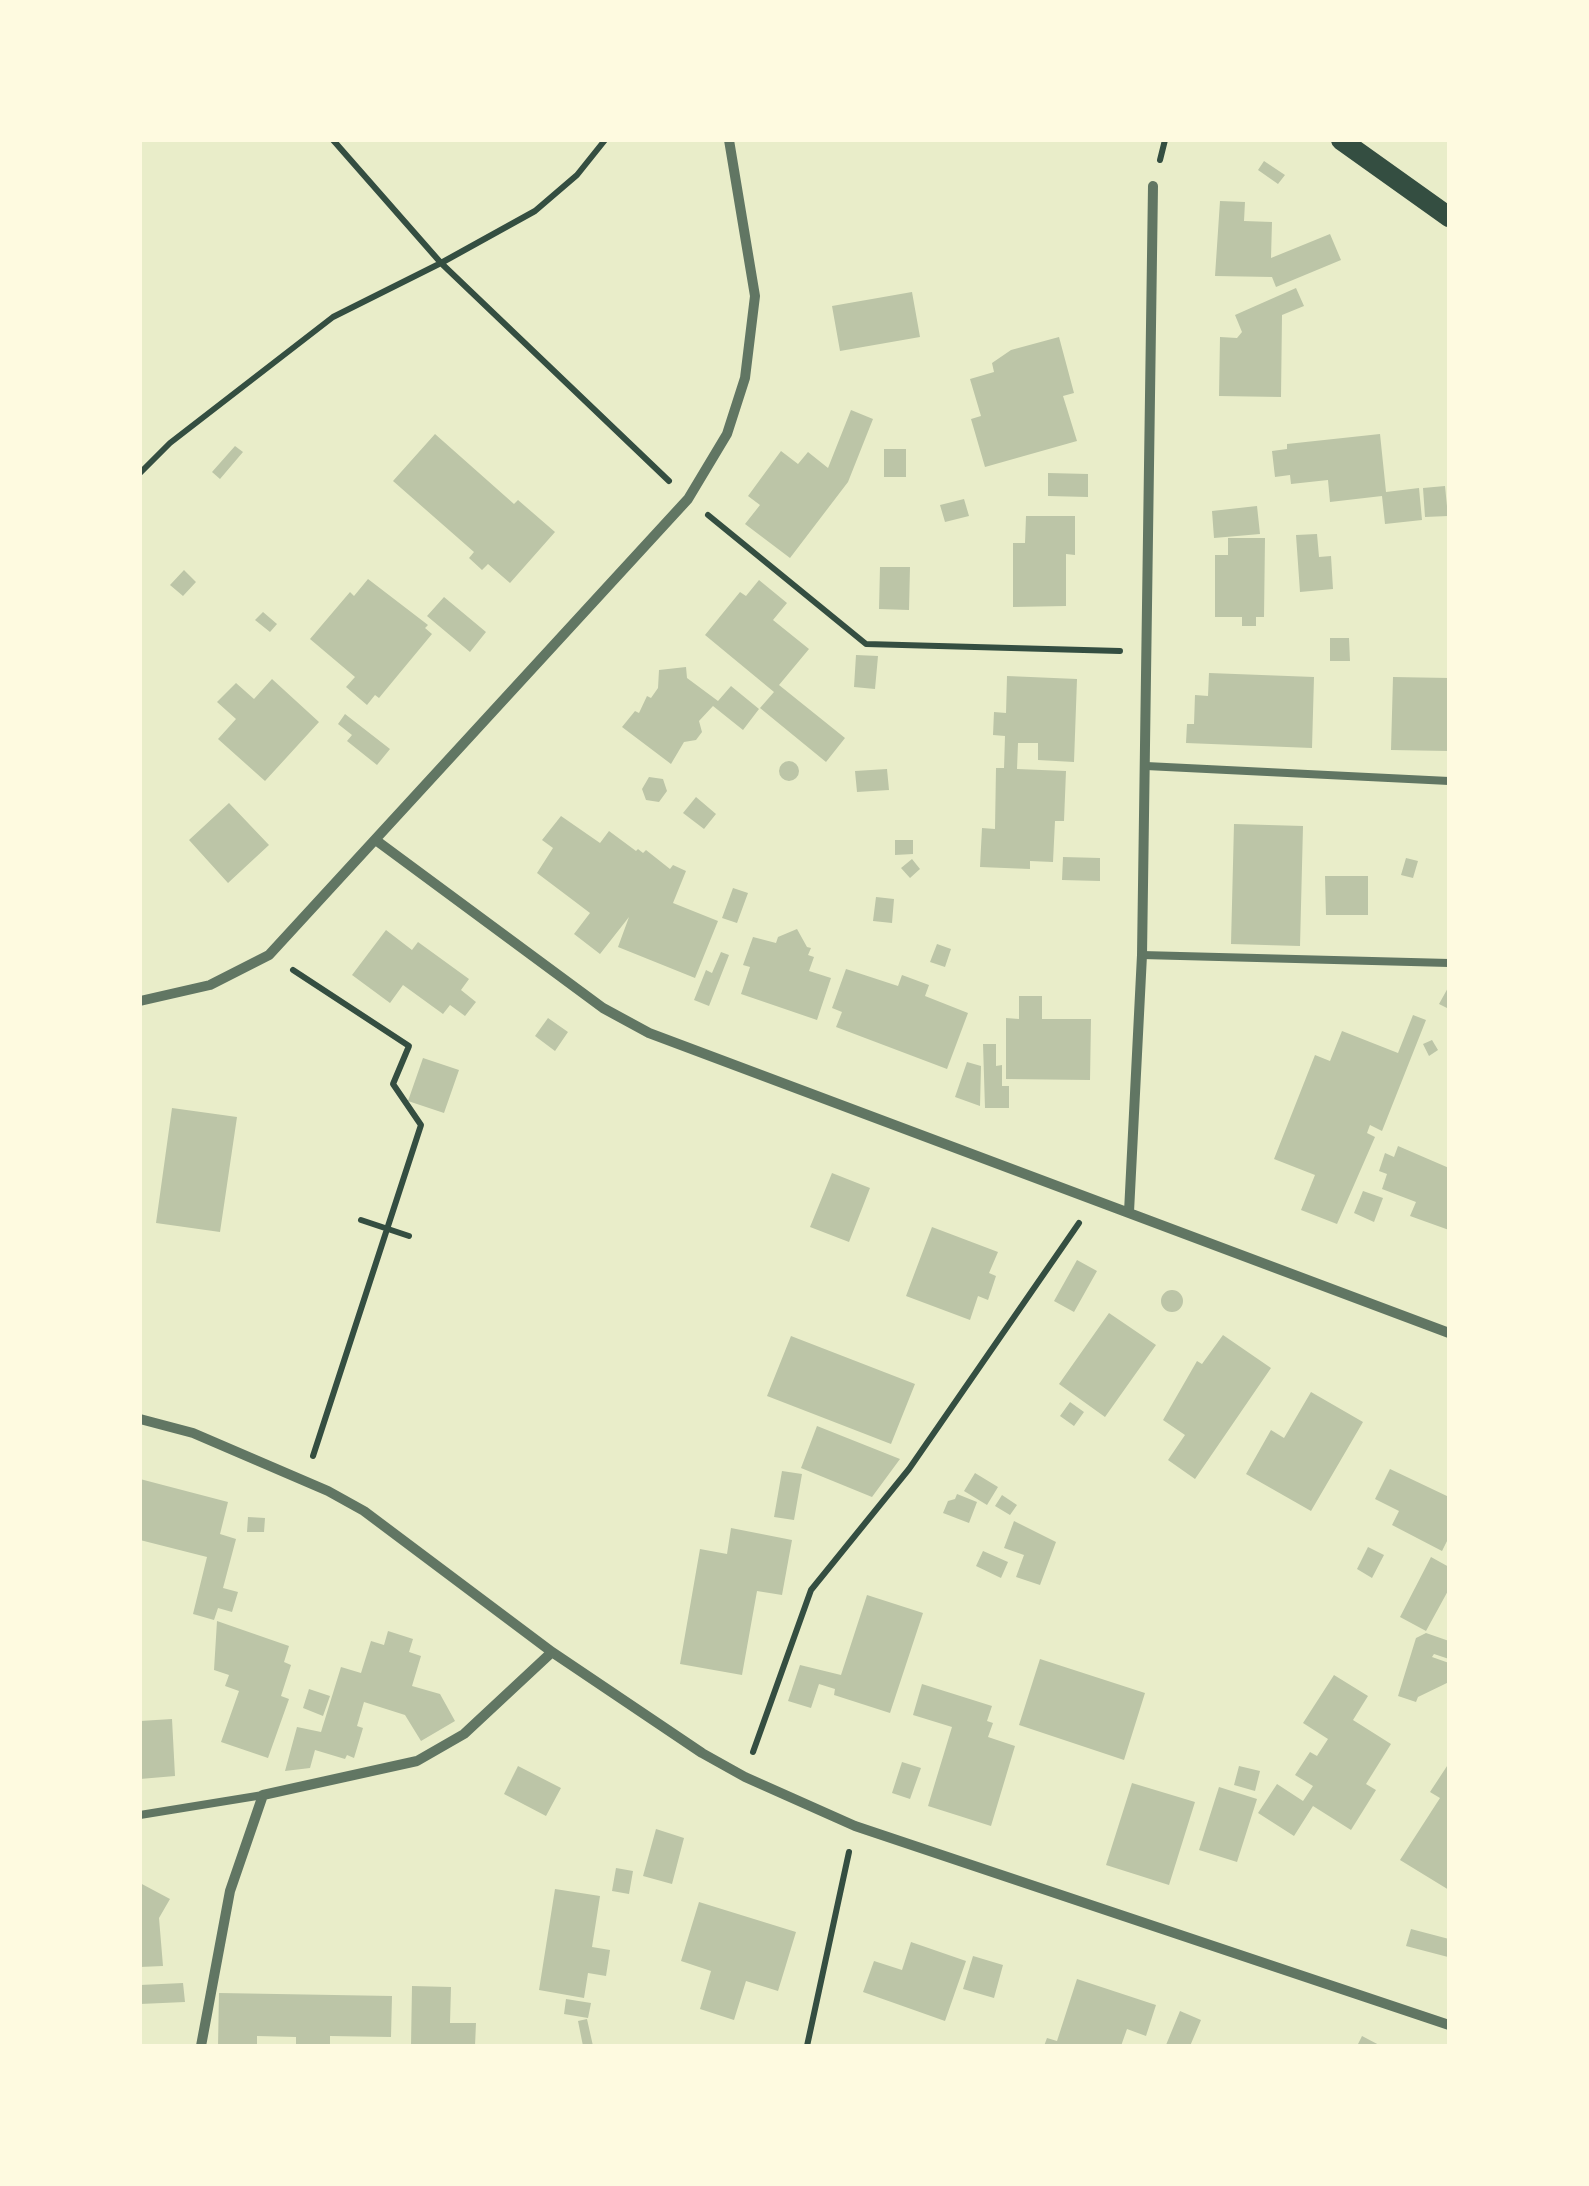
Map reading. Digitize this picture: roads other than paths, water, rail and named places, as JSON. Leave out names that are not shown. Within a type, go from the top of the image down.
[{"type":"main road","points":[[1341,140],[1449,217]]},
{"type":"street","points":[[140,1001],[210,985],[269,955],[688,499],[727,434],[745,378],[754,296],[729,140]]},
{"type":"street","points":[[1129,1212],[1142,955],[1153,186]]},
{"type":"street","points":[[376,840],[603,1008],[649,1033],[1449,1333]]},
{"type":"street","points":[[140,1419],[193,1433],[364,1511],[552,1652],[702,1754],[745,1777],[855,1826],[1449,2025]]},
{"type":"street","points":[[201,2046],[230,1890],[263,1795],[416,1761],[464,1734],[552,1652]]},
{"type":"lane","points":[[1146,766],[1449,780]]},
{"type":"lane","points":[[1142,955],[1449,963]]},
{"type":"lane","points":[[140,1815],[263,1795]]}]
